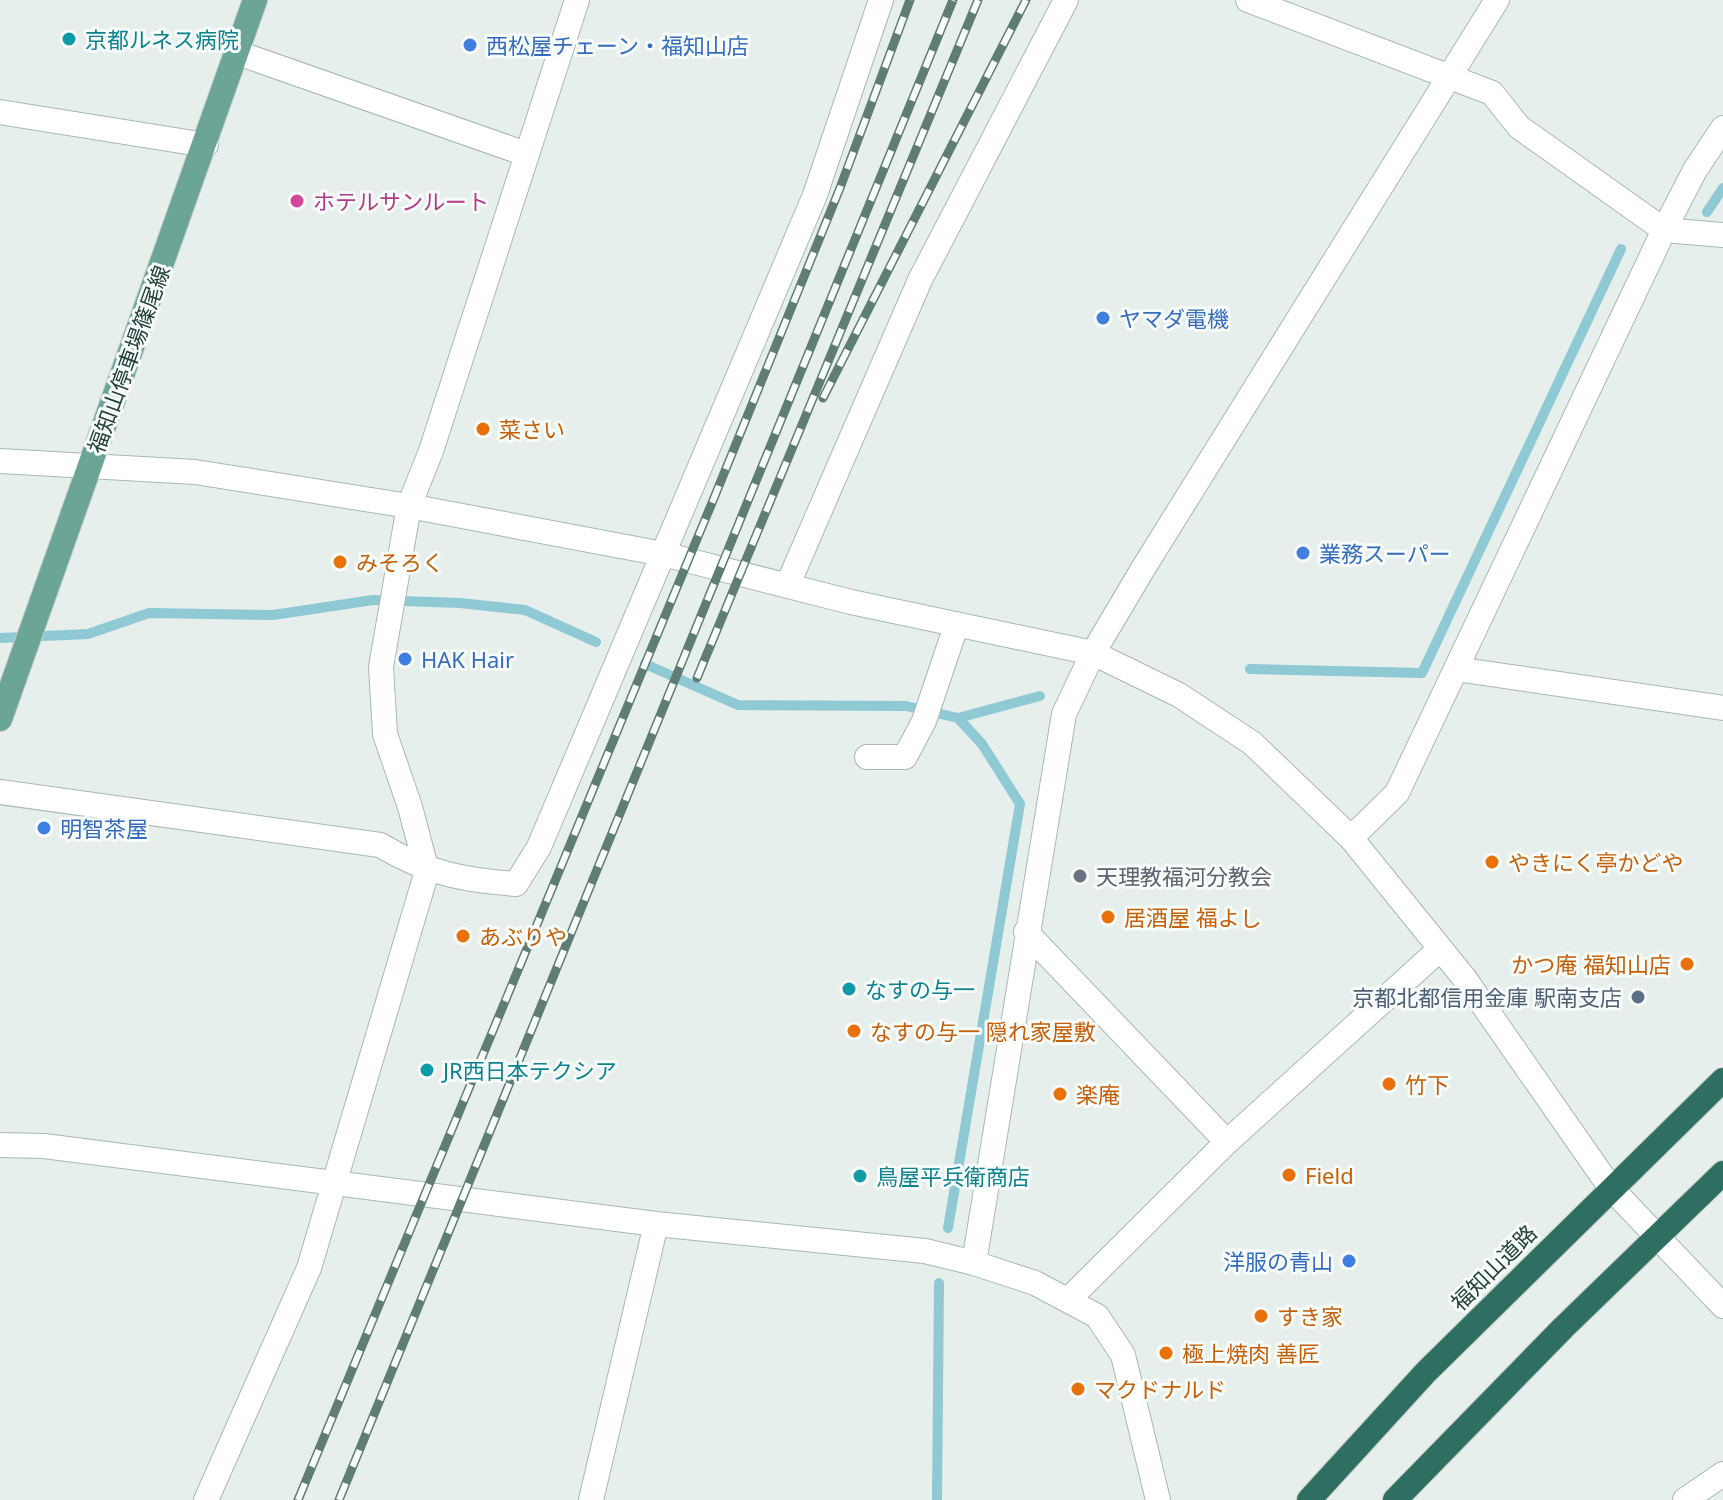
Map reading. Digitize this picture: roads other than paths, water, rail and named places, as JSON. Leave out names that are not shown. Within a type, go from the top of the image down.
[{"type":"highway","name":"福知山道路","points":[[1309,1500],[1426,1372],[1610,1187],[1723,1080]]},
{"type":"highway","points":[[1395,1500],[1563,1328],[1723,1173]]},
{"type":"main road","name":"福知山停車場篠尾線","points":[[0,719],[255,0]]},
{"type":"street","points":[[206,1500],[309,1268],[427,871],[410,807],[385,734],[381,667],[409,506],[431,451],[577,0]]},
{"type":"street","points":[[0,792],[380,845],[427,871],[473,881],[516,884],[539,847],[815,195],[881,0]]},
{"type":"street","points":[[788,584],[920,280],[1066,0]]},
{"type":"street","points":[[1248,0],[1492,93],[1519,127],[1664,230],[1723,235]]},
{"type":"street","points":[[974,1263],[1064,714],[1093,653],[1497,0]]},
{"type":"street","points":[[238,53],[526,154]]},
{"type":"street","points":[[0,112],[206,145]]},
{"type":"street","points":[[1351,838],[1397,793],[1664,230],[1695,170],[1723,128]]},
{"type":"street","points":[[0,461],[195,472],[409,506],[663,554],[956,626],[1093,653],[1179,695],[1252,743],[1351,838],[1440,949],[1610,1187],[1723,1306]]},
{"type":"street","points":[[867,757],[905,757],[924,721],[956,626]]},
{"type":"street","points":[[1456,669],[1723,708]]},
{"type":"street","points":[[1026,932],[1227,1142]]},
{"type":"street","points":[[1070,1298],[1227,1142],[1440,949]]},
{"type":"street","points":[[0,1145],[44,1146],[336,1180],[656,1224],[925,1251],[974,1263],[1070,1298],[1097,1316],[1123,1355],[1158,1500]]},
{"type":"street","points":[[591,1500],[656,1224]]},
{"type":"street","points":[[1685,1500],[1723,1474]]},
{"type":"waterway","points":[[1707,212],[1723,188]]},
{"type":"waterway","points":[[1250,669],[1422,673],[1621,249]]},
{"type":"waterway","points":[[0,638],[88,634],[149,613],[273,615],[373,600],[460,603],[525,610],[596,642]]},
{"type":"waterway","points":[[645,664],[738,705],[906,706],[958,718],[982,744],[1020,804],[948,1228]]},
{"type":"waterway","points":[[958,718],[1040,696]]},
{"type":"waterway","points":[[937,1500],[939,1283]]},
{"type":"railway","points":[[298,1500],[714,498],[840,188],[910,0]]},
{"type":"railway","points":[[339,1500],[953,0]]},
{"type":"railway","points":[[697,678],[978,0]]},
{"type":"railway","points":[[823,398],[1026,0]]},
{"type":"place","name":"京都ルネス病院","points":[[69,39]]},
{"type":"place","name":"西松屋チェーン・福知山店","points":[[470,45]]},
{"type":"place","name":"ホテルサンルート","points":[[297,201]]},
{"type":"place","name":"ヤマダ電機","points":[[1103,318]]},
{"type":"place","name":"菜さい","points":[[483,429]]},
{"type":"place","name":"業務スーパー","points":[[1303,553]]},
{"type":"place","name":"みそろく","points":[[340,562]]},
{"type":"place","name":"HAK Hair","points":[[405,659]]},
{"type":"place","name":"明智茶屋","points":[[44,828]]},
{"type":"place","name":"やきにく亭かどや","points":[[1492,862]]},
{"type":"place","name":"天理教福河分教会","points":[[1080,876]]},
{"type":"place","name":"居酒屋 福よし","points":[[1108,917]]},
{"type":"place","name":"あぶりや","points":[[463,936]]},
{"type":"place","name":"かつ庵 福知山店","points":[[1687,964]]},
{"type":"place","name":"なすの与一","points":[[849,989]]},
{"type":"place","name":"京都北都信用金庫 駅南支店","points":[[1638,997]]},
{"type":"place","name":"なすの与一 隠れ家屋敷","points":[[854,1031]]},
{"type":"place","name":"JR西日本テクシア","points":[[427,1070]]},
{"type":"place","name":"竹下","points":[[1389,1084]]},
{"type":"place","name":"楽庵","points":[[1060,1094]]},
{"type":"place","name":"Field","points":[[1289,1175]]},
{"type":"place","name":"鳥屋平兵衛商店","points":[[860,1176]]},
{"type":"place","name":"洋服の青山","points":[[1349,1261]]},
{"type":"place","name":"すき家","points":[[1261,1316]]},
{"type":"place","name":"極上焼肉 善匠","points":[[1166,1353]]},
{"type":"place","name":"マクドナルド","points":[[1078,1389]]}]
